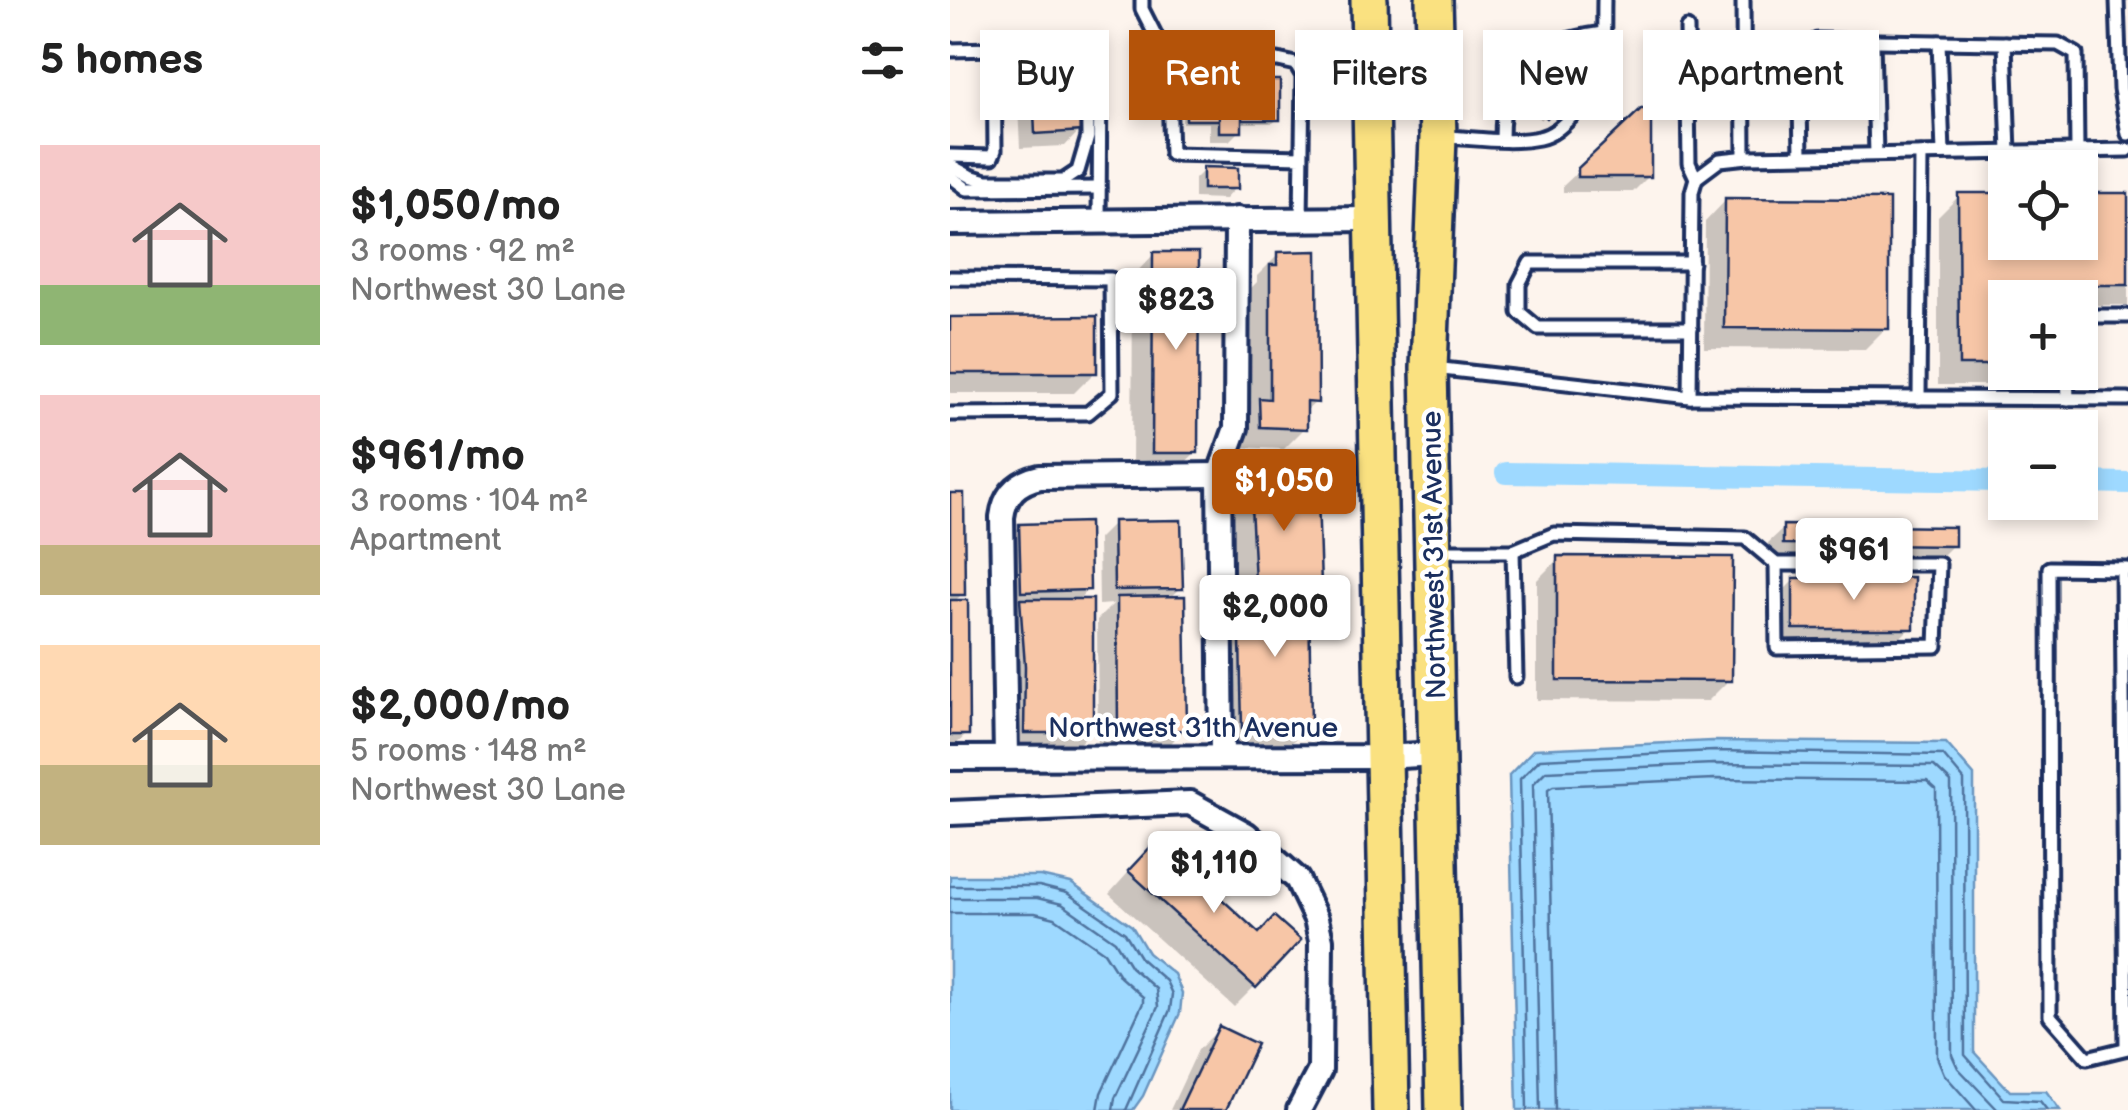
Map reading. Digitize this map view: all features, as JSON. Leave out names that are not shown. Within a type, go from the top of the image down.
[{"type":"main road","name":"Northwest 31st Avenue","points":[[1370,0],[1390,1110]]},
{"type":"main road","name":"Northwest 31st Avenue","points":[[1434,0],[1438,136],[1429,368],[1444,1110]]},
{"type":"street","points":[[1222,756],[1220,475],[1236,428],[1237,219]]},
{"type":"street","points":[[950,223],[1372,219]]},
{"type":"street","points":[[1006,757],[1002,517],[1007,495],[1025,480],[1040,477],[1220,475]]},
{"type":"street","name":"Northwest 31th Avenue","points":[[950,758],[1383,758],[1436,754]]},
{"type":"street","points":[[950,813],[1190,802],[1266,848],[1298,879],[1321,940],[1320,1070],[1299,1110]]},
{"type":"lane","points":[[1142,0],[1142,9],[1153,30]]},
{"type":"lane","points":[[1603,30],[1604,0]]},
{"type":"lane","points":[[1743,0],[1744,157]]},
{"type":"lane","points":[[2117,0],[2120,89],[2128,134]]},
{"type":"lane","points":[[1687,28],[1689,163],[1696,178]]},
{"type":"lane","points":[[1879,41],[2058,44],[2076,54],[2077,150]]},
{"type":"lane","points":[[1939,42],[1943,153]]},
{"type":"lane","points":[[2005,43],[2009,150]]},
{"type":"lane","points":[[950,50],[980,48]]},
{"type":"lane","points":[[1275,60],[1296,64],[1304,76],[1301,219]]},
{"type":"lane","points":[[950,156],[992,157],[995,120]]},
{"type":"lane","points":[[950,164],[970,176],[987,180],[1063,180],[1078,171],[1088,137],[1088,120]]},
{"type":"lane","points":[[1099,222],[1100,120]]},
{"type":"lane","points":[[1170,120],[1171,154],[1302,157]]},
{"type":"lane","points":[[1502,139],[1503,120]]},
{"type":"lane","points":[[1438,136],[1541,138],[1559,130],[1569,120]]},
{"type":"lane","points":[[1800,120],[1801,156]]},
{"type":"lane","points":[[1875,120],[1876,154]]},
{"type":"lane","points":[[2098,150],[2128,150]]},
{"type":"lane","points":[[1690,397],[1692,192],[1696,178],[1720,160],[1744,157],[1988,152]]},
{"type":"lane","points":[[1919,398],[1921,154]]},
{"type":"lane","points":[[950,176],[967,190],[1099,188]]},
{"type":"lane","points":[[1691,328],[1538,328],[1519,312],[1519,284],[1530,263],[1692,263]]},
{"type":"lane","points":[[950,278],[1111,279],[1112,393],[1088,414],[950,414]]},
{"type":"lane","points":[[2098,316],[2128,316]]},
{"type":"lane","points":[[1429,368],[1690,397],[2128,399]]},
{"type":"lane","points":[[2068,390],[2068,399]]},
{"type":"lane","points":[[1432,550],[1513,551],[1554,534],[1745,538],[1776,564],[1939,564],[1936,646],[1777,648],[1776,564]]},
{"type":"lane","points":[[1513,551],[1516,677]]},
{"type":"lane","points":[[2049,568],[2125,569],[2127,1048],[2087,1058],[2050,1016],[2049,568]]},
{"type":"water","points":[[1713,741],[1946,743],[1974,775],[1974,1052],[2010,1091],[2046,1091],[2060,1110],[1517,1110],[1509,775],[1534,749]]},
{"type":"water","points":[[950,876],[1040,876],[1071,883],[1132,926],[1148,953],[1174,974],[1182,993],[1180,1013],[1133,1110],[950,1110]]},
{"type":"building","points":[[1275,80],[1280,80],[1280,120],[1275,120]]},
{"type":"building","points":[[1643,109],[1643,120],[1651,120],[1651,177],[1578,177],[1578,168]]},
{"type":"building","points":[[1034,120],[1082,120],[1083,131],[1035,134]]},
{"type":"building","points":[[1219,120],[1242,120],[1242,132],[1219,132]]},
{"type":"building","points":[[1203,167],[1238,168],[1238,189],[1203,189]]},
{"type":"building","points":[[1958,193],[1988,193],[1988,260],[2098,260],[2098,193],[2128,193],[2128,285],[2098,285],[2098,280],[1988,280],[1988,365],[1959,365]]},
{"type":"building","points":[[1725,198],[1889,199],[1889,329],[1724,328]]},
{"type":"building","points":[[1317,251],[1318,403],[1307,402],[1307,429],[1260,427],[1259,398],[1270,399],[1270,265],[1277,265],[1277,252]]},
{"type":"building","points":[[1153,252],[1199,252],[1198,453],[1152,453]]},
{"type":"building","points":[[1097,316],[1097,373],[950,373],[950,317]]},
{"type":"building","points":[[1302,482],[1302,498],[1318,497],[1321,585],[1269,586],[1268,580],[1255,581],[1251,506],[1236,506],[1235,490],[1250,490],[1250,484]]},
{"type":"building","points":[[950,493],[964,493],[965,595],[950,595]]},
{"type":"building","points":[[1181,520],[1183,589],[1114,590],[1113,521]]},
{"type":"building","points":[[1089,522],[1090,590],[1021,592],[1019,524]]},
{"type":"building","points":[[1783,525],[1955,527],[1955,546],[1783,544]]},
{"type":"building","points":[[1557,556],[1733,557],[1732,681],[1557,680]]},
{"type":"building","points":[[1914,577],[1914,629],[1793,629],[1793,578]]},
{"type":"building","points":[[1309,593],[1311,726],[1242,728],[1239,594]]},
{"type":"building","points":[[1185,596],[1187,730],[1118,731],[1117,597]]},
{"type":"building","points":[[1020,599],[1093,599],[1093,733],[1024,733]]},
{"type":"building","points":[[950,600],[968,600],[969,735],[950,735]]},
{"type":"building","points":[[1157,840],[1259,933],[1274,916],[1301,940],[1256,988],[1128,871]]},
{"type":"building","points":[[1219,1026],[1257,1044],[1226,1110],[1179,1110]]},
{"type":"waterway","points":[[1506,473],[1988,481]]},
{"type":"waterway","points":[[2098,482],[2128,483]]}]
